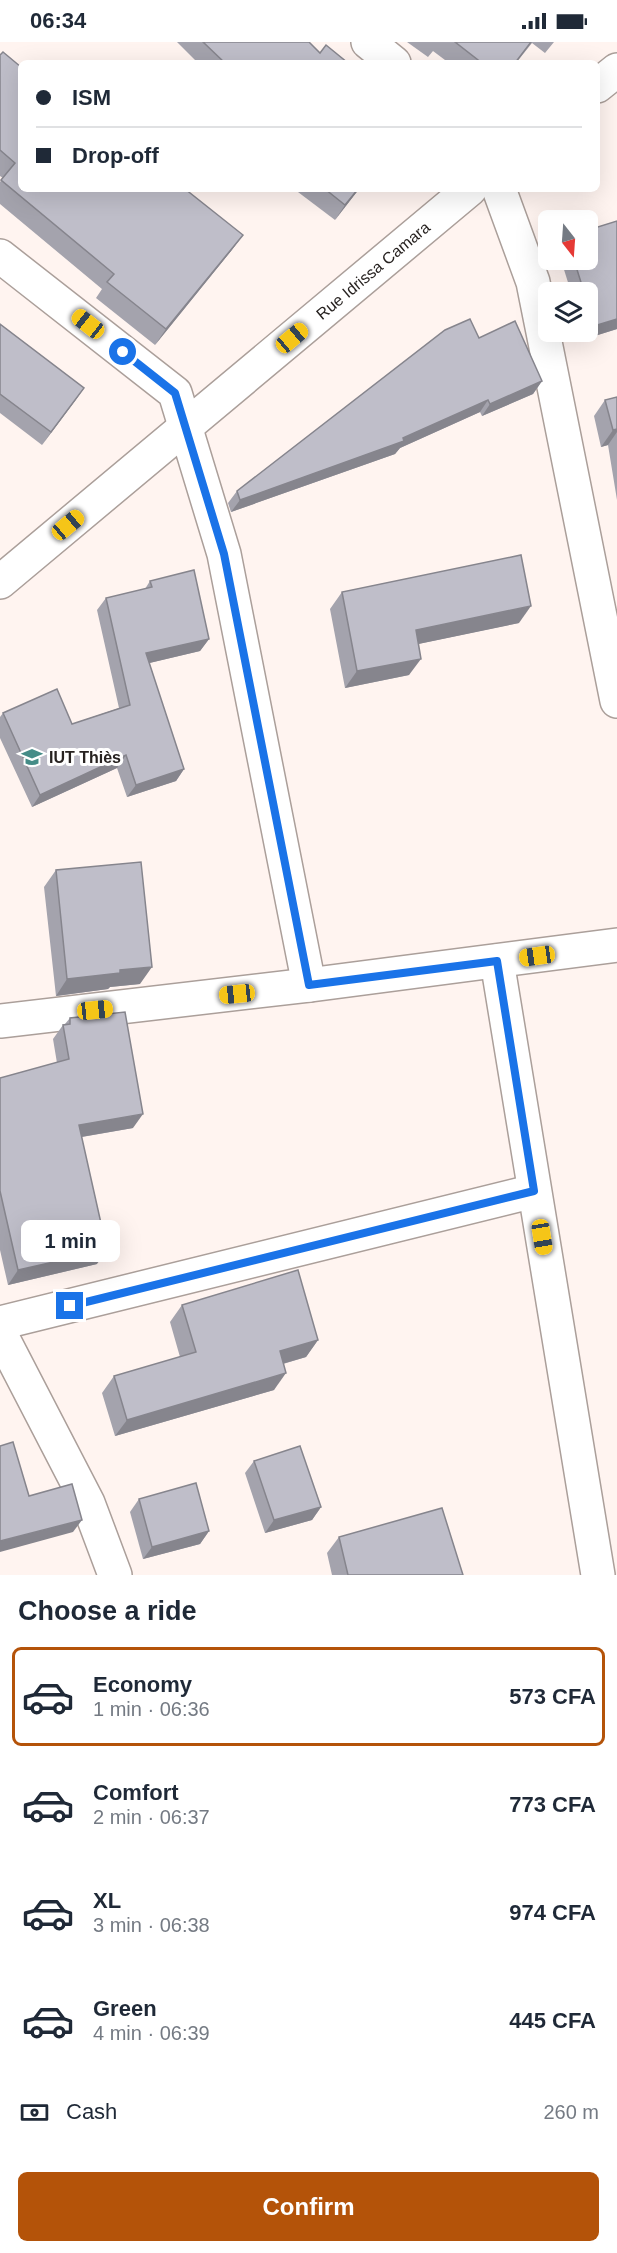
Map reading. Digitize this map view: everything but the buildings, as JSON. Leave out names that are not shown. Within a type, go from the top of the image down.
[{"type":"street","points":[[368,42],[390,60]]},
{"type":"street","points":[[600,84],[617,70]]},
{"type":"street","name":"Rue Idrissa Camara","points":[[0,582],[466,192]]},
{"type":"street","points":[[500,192],[533,282],[617,701]]},
{"type":"street","points":[[0,256],[175,393],[224,554],[309,985]]},
{"type":"street","points":[[0,1021],[309,985],[617,945]]},
{"type":"street","points":[[497,961],[598,1575]]},
{"type":"street","points":[[0,1323],[534,1191]]},
{"type":"street","points":[[0,1333],[88,1503],[115,1575]]},
{"type":"place","name":"IUT Thiès","points":[[32,757]]},
{"type":"route","points":[[70,1306],[534,1191],[497,961],[309,985],[224,554],[175,393],[123,352]]}]
